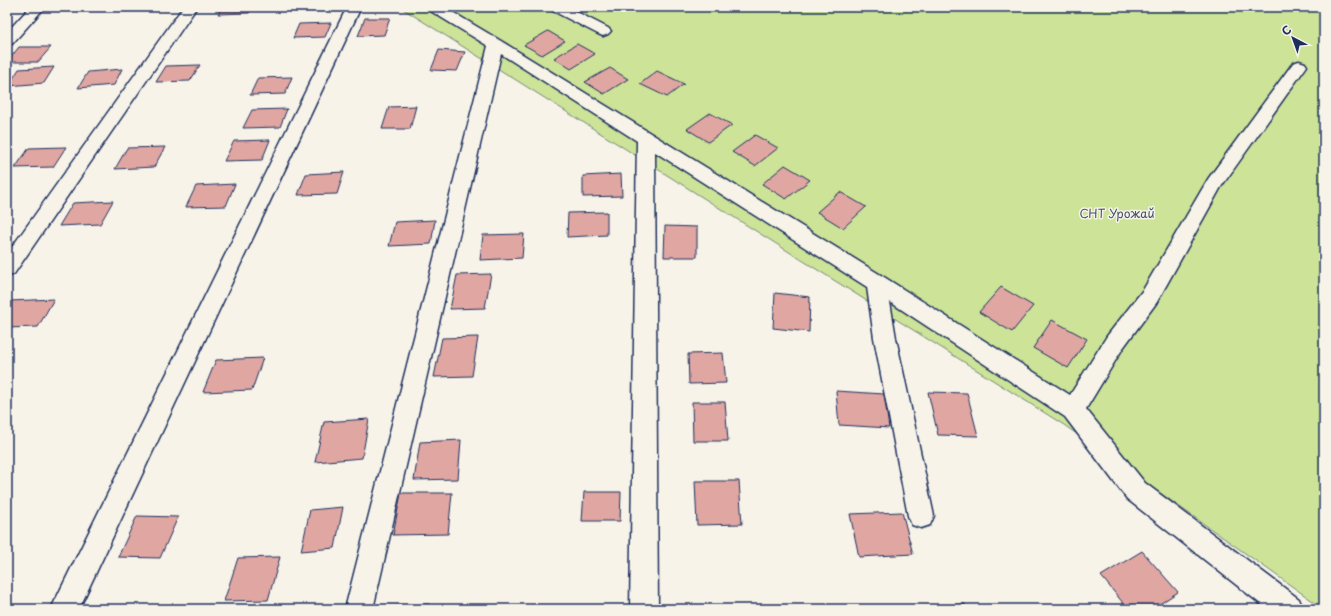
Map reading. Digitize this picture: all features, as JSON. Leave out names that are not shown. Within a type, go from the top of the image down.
[{"type":"street","points":[[7,41],[38,7]]},
{"type":"street","points":[[7,269],[190,7]]},
{"type":"street","points":[[64,609],[354,7]]},
{"type":"street","points":[[434,7],[496,44],[877,283],[1073,410],[1136,490],[1289,609]]},
{"type":"street","points":[[556,7],[603,31]]},
{"type":"street","points":[[359,609],[496,44]]},
{"type":"street","points":[[1073,410],[1115,342],[1150,296],[1214,184],[1299,66]]},
{"type":"street","points":[[644,609],[646,138]]},
{"type":"street","points":[[877,283],[885,338],[921,516]]},
{"type":"green space","name":"СНТ Урожай","points":[[400,7],[1324,7],[1324,609],[1064,425]]},
{"type":"building","points":[[222,7],[253,7],[249,13],[218,14]]},
{"type":"building","points":[[584,7],[604,7],[596,12]]},
{"type":"building","points":[[365,18],[390,18],[384,35],[358,36]]},
{"type":"building","points":[[331,23],[325,37],[293,38],[299,24]]},
{"type":"building","points":[[548,31],[565,41],[542,55],[524,45]]},
{"type":"building","points":[[577,44],[595,54],[571,69],[554,58]]},
{"type":"building","points":[[19,47],[51,47],[38,62],[7,62]]},
{"type":"building","points":[[439,50],[465,52],[457,71],[431,70]]},
{"type":"building","points":[[200,65],[190,81],[156,82],[166,66]]},
{"type":"building","points":[[54,67],[44,83],[8,86],[19,69]]},
{"type":"building","points":[[610,68],[628,79],[604,94],[585,82]]},
{"type":"building","points":[[122,69],[114,85],[78,88],[88,72]]},
{"type":"building","points":[[657,71],[684,84],[667,97],[640,84]]},
{"type":"building","points":[[292,77],[285,94],[250,95],[258,78]]},
{"type":"building","points":[[416,106],[410,129],[382,129],[389,107]]},
{"type":"building","points":[[287,109],[280,127],[243,128],[252,110]]},
{"type":"building","points":[[710,113],[732,125],[708,142],[687,129]]},
{"type":"building","points":[[755,135],[778,148],[755,166],[732,152]]},
{"type":"building","points":[[270,140],[262,160],[224,161],[234,141]]},
{"type":"building","points":[[66,147],[53,167],[15,168],[29,148]]},
{"type":"building","points":[[165,147],[154,167],[115,169],[127,148]]},
{"type":"building","points":[[785,165],[810,180],[786,199],[762,184]]},
{"type":"building","points":[[344,172],[337,194],[298,195],[306,174]]},
{"type":"building","points":[[621,174],[622,196],[583,197],[583,176]]},
{"type":"building","points":[[235,184],[226,206],[186,207],[196,186]]},
{"type":"building","points":[[840,192],[866,207],[843,228],[817,212]]},
{"type":"building","points":[[113,201],[100,224],[59,226],[73,203]]},
{"type":"building","points":[[607,212],[607,235],[567,237],[568,213]]},
{"type":"building","points":[[435,220],[431,244],[389,246],[395,222]]},
{"type":"building","points":[[665,226],[697,227],[697,257],[664,257]]},
{"type":"building","points":[[524,234],[522,258],[480,260],[483,235]]},
{"type":"building","points":[[491,274],[485,308],[450,309],[457,275]]},
{"type":"building","points":[[1001,287],[1033,306],[1012,332],[979,312]]},
{"type":"building","points":[[775,293],[810,297],[809,332],[773,328]]},
{"type":"building","points":[[54,299],[38,327],[7,328],[7,305],[10,301]]},
{"type":"building","points":[[1052,320],[1087,339],[1068,368],[1033,348]]},
{"type":"building","points":[[478,337],[472,376],[434,377],[442,338]]},
{"type":"building","points":[[723,353],[726,383],[689,384],[688,354]]},
{"type":"building","points":[[263,358],[252,390],[203,392],[216,360]]},
{"type":"building","points":[[836,391],[884,394],[889,428],[839,425]]},
{"type":"building","points":[[928,392],[967,393],[978,436],[938,435]]},
{"type":"building","points":[[692,402],[725,402],[728,441],[693,441]]},
{"type":"building","points":[[369,419],[362,458],[315,462],[324,422]]},
{"type":"building","points":[[461,440],[458,479],[414,480],[420,442]]},
{"type":"building","points":[[695,481],[739,481],[742,524],[697,525]]},
{"type":"building","points":[[584,492],[621,492],[620,521],[582,521]]},
{"type":"building","points":[[401,493],[452,493],[448,534],[393,535]]},
{"type":"building","points":[[343,507],[335,548],[301,551],[310,510]]},
{"type":"building","points":[[902,512],[913,554],[859,557],[850,514]]},
{"type":"building","points":[[137,516],[178,517],[160,558],[118,557]]},
{"type":"building","points":[[1142,551],[1178,592],[1152,609],[1128,609],[1101,576]]},
{"type":"building","points":[[280,557],[268,600],[224,601],[238,558]]},
{"type":"building","points":[[429,604],[428,609],[387,609],[388,606]]},
{"type":"building","points":[[965,604],[966,609],[909,609],[908,607]]}]
